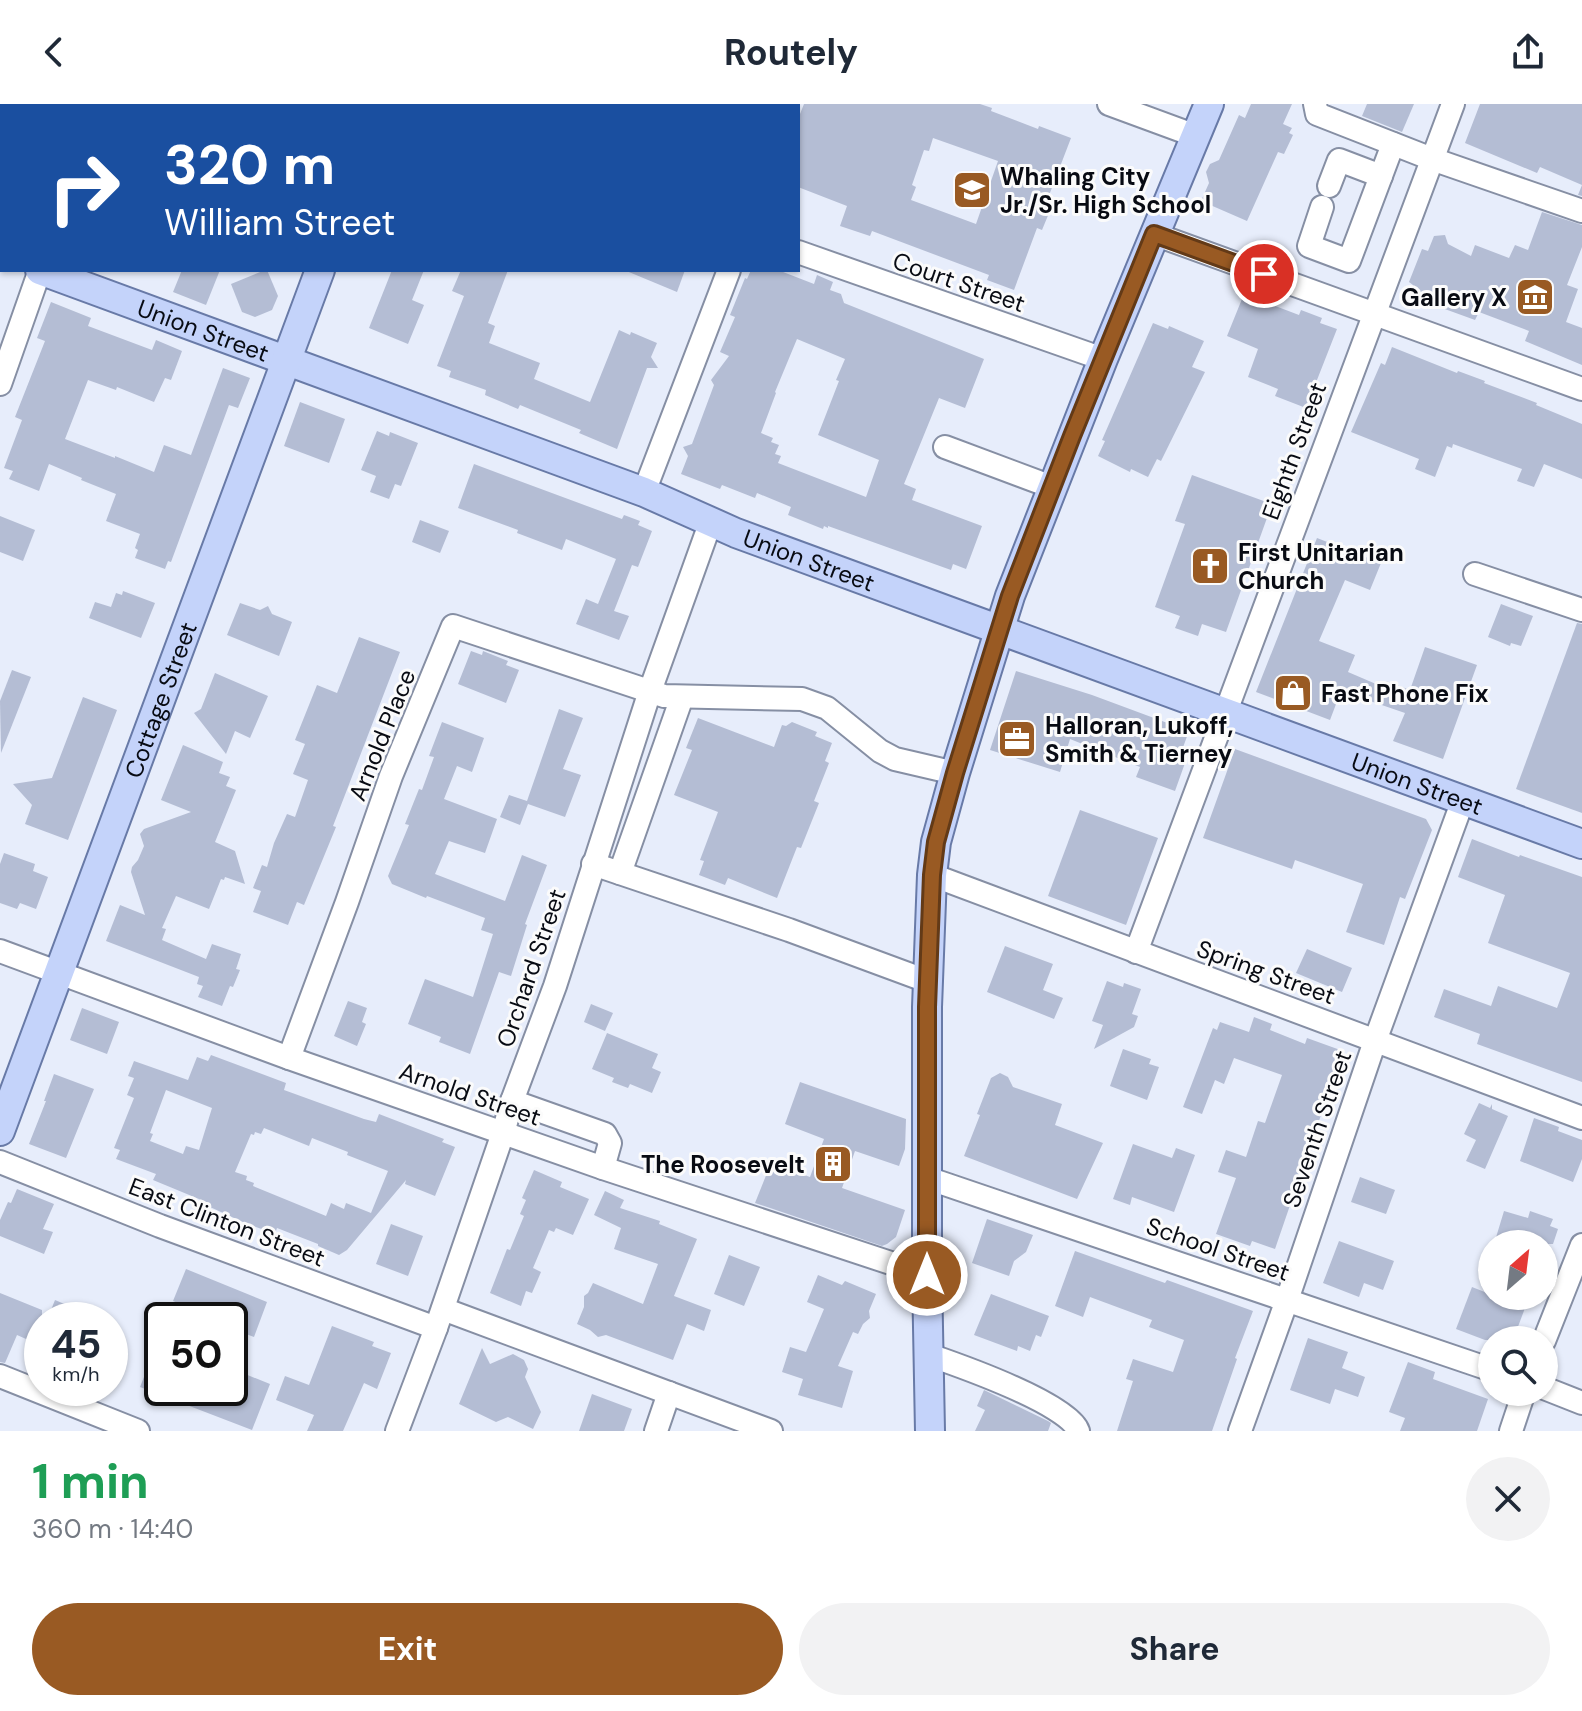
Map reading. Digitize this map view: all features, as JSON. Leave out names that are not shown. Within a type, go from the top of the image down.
[{"type":"main road","points":[[930,1431],[927,981],[936,842],[1010,596],[1103,359],[1209,104]]},
{"type":"main road","name":"Union Street","points":[[52,272],[82,277],[286,361],[644,492],[736,533],[1582,844]]},
{"type":"main road","name":"Cottage Street","points":[[0,1131],[319,272]]},
{"type":"street","points":[[1109,104],[1163,114],[1196,136]]},
{"type":"street","points":[[1315,104],[1317,114],[1432,159],[1582,211]]},
{"type":"street","name":"Eighth Street","points":[[1136,952],[1453,104]]},
{"type":"street","points":[[1381,176],[1339,160],[1309,246],[1349,261],[1381,176],[1393,144]]},
{"type":"street","points":[[1154,234],[1582,389]]},
{"type":"street","name":"Court Street","points":[[800,253],[1103,359]]},
{"type":"street","points":[[0,384],[39,272]]},
{"type":"street","points":[[644,492],[728,272]]},
{"type":"street","points":[[945,447],[1052,487]]},
{"type":"street","name":"Orchard Street","points":[[397,1431],[440,1319],[512,1101],[555,986],[650,691],[711,521]]},
{"type":"street","points":[[1475,574],[1582,610]]},
{"type":"street","name":"Arnold Place","points":[[289,1058],[391,776],[453,626],[650,691]]},
{"type":"street","points":[[650,691],[682,697],[802,699],[827,708],[880,751],[895,759],[955,773]]},
{"type":"street","points":[[620,873],[682,697]]},
{"type":"street","name":"Seventh Street","points":[[1240,1431],[1375,1041],[1463,800]]},
{"type":"street","points":[[593,864],[789,930],[927,981]]},
{"type":"street","name":"Spring Street","points":[[932,875],[1582,1118]]},
{"type":"street","name":"Arnold Street","points":[[0,951],[289,1058],[603,1168],[927,1275]]},
{"type":"street","points":[[512,1101],[605,1134],[610,1143],[603,1168]]},
{"type":"street","name":"East Clinton Street","points":[[0,1162],[160,1226],[669,1393],[771,1431]]},
{"type":"street","name":"School Street","points":[[927,1178],[1478,1365]]},
{"type":"street","points":[[1550,1326],[1582,1245]]},
{"type":"street","points":[[929,1355],[977,1372],[1064,1413],[1078,1431]]},
{"type":"street","points":[[0,1376],[138,1431]]},
{"type":"street","points":[[656,1431],[669,1393]]},
{"type":"street","points":[[1558,1394],[1582,1403]]},
{"type":"street","points":[[1511,1431],[1519,1406]]},
{"type":"building","points":[[804,104],[980,104],[1038,129],[1039,126],[1071,138],[1048,198],[1054,201],[1042,230],[1037,228],[1014,290],[987,280],[989,275],[872,231],[870,236],[840,226],[847,206],[800,188],[800,114]],"holes":[[[933,138],[998,161],[976,224],[911,200],[916,187],[912,185],[924,150],[929,151]]]},
{"type":"building","points":[[1251,104],[1292,104],[1283,124],[1292,128],[1289,133],[1293,135],[1284,154],[1278,152],[1247,221],[1201,201],[1209,183],[1206,172],[1210,164],[1219,160],[1239,115],[1245,118]]},
{"type":"building","points":[[1367,104],[1414,104],[1402,132],[1362,116]]},
{"type":"building","points":[[1480,104],[1582,104],[1582,185],[1540,167],[1537,173],[1465,143]]},
{"type":"building","points":[[1542,212],[1582,225],[1582,247],[1567,285],[1578,289],[1566,322],[1582,328],[1582,365],[1525,341],[1529,331],[1479,312],[1475,320],[1409,296],[1413,285],[1409,282],[1422,249],[1428,251],[1434,236],[1445,235],[1448,244],[1471,256],[1475,245],[1509,258],[1515,245],[1528,250]]},
{"type":"building","points":[[181,272],[219,272],[206,305],[173,292]]},
{"type":"building","points":[[268,272],[278,296],[272,310],[255,317],[242,312],[231,284]]},
{"type":"building","points":[[391,272],[423,272],[412,300],[424,305],[408,344],[369,328]]},
{"type":"building","points":[[460,272],[507,272],[488,323],[495,326],[489,343],[540,363],[534,379],[590,402],[619,330],[657,343],[651,357],[658,368],[647,368],[617,449],[579,433],[581,430],[520,405],[518,409],[485,395],[486,390],[449,377],[451,371],[437,366],[464,296],[452,291]]},
{"type":"building","points":[[629,272],[684,272],[677,292]]},
{"type":"building","points":[[750,272],[783,272],[814,284],[817,275],[833,282],[830,290],[841,294],[844,303],[984,359],[965,408],[939,398],[904,484],[916,489],[912,500],[982,526],[966,569],[953,564],[951,570],[828,526],[823,529],[788,515],[791,507],[757,493],[755,498],[681,474],[688,456],[683,447],[692,444],[714,385],[711,380],[729,356],[720,352],[735,317],[730,315]],"holes":[[[797,339],[845,359],[836,380],[839,381],[818,435],[879,460],[866,497],[778,463],[781,456],[775,454],[779,445],[771,442],[773,438],[761,433]]]},
{"type":"building","points":[[1244,294],[1299,315],[1301,310],[1322,318],[1320,323],[1337,329],[1306,408],[1275,396],[1278,389],[1248,377],[1258,349],[1227,336]]},
{"type":"building","points":[[51,302],[91,318],[88,326],[152,350],[156,340],[182,351],[171,380],[165,378],[154,402],[117,387],[116,390],[88,380],[65,439],[154,472],[164,445],[191,455],[223,368],[250,378],[238,408],[229,405],[171,562],[168,561],[165,569],[135,558],[140,534],[106,521],[116,494],[49,464],[39,491],[9,479],[13,471],[4,468],[22,420],[15,417],[45,341],[37,338]]},
{"type":"building","points":[[1153,323],[1168,329],[1169,326],[1204,341],[1192,367],[1205,372],[1161,461],[1157,459],[1148,477],[1098,456],[1105,441],[1102,440]]},
{"type":"building","points":[[1392,347],[1485,381],[1582,424],[1582,479],[1544,464],[1534,487],[1517,481],[1522,469],[1453,444],[1452,448],[1447,446],[1435,477],[1415,469],[1419,459],[1351,432],[1381,363],[1385,365]]},
{"type":"building","points":[[300,402],[345,419],[329,463],[284,446]]},
{"type":"building","points":[[377,431],[389,436],[390,432],[418,443],[401,486],[395,484],[389,499],[370,492],[376,476],[361,470]]},
{"type":"building","points":[[474,464],[622,519],[624,515],[640,521],[638,525],[652,531],[638,567],[632,565],[614,611],[629,616],[619,640],[576,624],[586,599],[598,604],[616,559],[566,539],[562,550],[458,508]]},
{"type":"building","name":"First Unitarian Church","points":[[1192,475],[1272,504],[1226,632],[1202,624],[1198,636],[1175,628],[1180,616],[1155,607],[1185,524],[1175,521]]},
{"type":"building","points":[[0,516],[35,530],[23,561],[0,552]]},
{"type":"building","points":[[420,520],[449,531],[440,553],[412,542]]},
{"type":"building","points":[[1317,538],[1381,563],[1370,590],[1345,580],[1319,641],[1355,655],[1348,672],[1383,687],[1386,681],[1410,690],[1425,647],[1477,665],[1443,759],[1393,741],[1405,713],[1341,691],[1330,720],[1256,692]]},
{"type":"building","points":[[123,591],[155,603],[141,638],[89,618],[95,602],[111,607],[116,593],[122,595]]},
{"type":"building","points":[[240,603],[260,610],[268,606],[272,614],[292,622],[279,656],[227,635]]},
{"type":"building","points":[[1501,604],[1533,616],[1521,646],[1511,643],[1510,646],[1488,637]]},
{"type":"building","points":[[1577,623],[1582,624],[1582,813],[1516,789]]},
{"type":"building","points":[[359,637],[400,652],[304,905],[297,902],[288,925],[253,912],[261,891],[253,888],[262,865],[267,867],[287,814],[295,817],[308,780],[293,774],[305,744],[295,740],[317,685],[337,693]]},
{"type":"building","points":[[471,651],[482,655],[483,651],[508,661],[506,665],[519,670],[506,703],[458,684]]},
{"type":"building","points":[[12,670],[31,677],[1,753],[0,701]]},
{"type":"building","points":[[1016,671],[1189,731],[1178,761],[1185,763],[1175,791],[1136,777],[1140,767],[1070,739],[1060,772],[990,750]]},
{"type":"building","points":[[215,673],[268,696],[250,738],[235,731],[226,754],[194,713],[201,709]]},
{"type":"building","points":[[83,697],[117,710],[68,840],[25,824],[32,805],[13,784],[52,778]]},
{"type":"building","points":[[559,709],[583,718],[563,769],[581,775],[565,817],[528,804],[520,825],[500,817],[509,795],[527,801]]},
{"type":"building","points":[[698,718],[774,747],[782,725],[792,722],[817,732],[815,736],[832,743],[825,761],[829,763],[814,801],[819,803],[777,898],[728,878],[725,885],[699,875],[704,861],[700,860],[718,812],[674,795],[692,750],[686,748]]},
{"type":"building","points":[[442,722],[484,738],[472,772],[457,766],[444,799],[497,819],[485,853],[449,841],[435,874],[505,901],[522,855],[547,865],[525,924],[511,976],[499,972],[470,1054],[439,1042],[441,1037],[408,1024],[425,979],[473,997],[493,934],[481,930],[485,918],[392,884],[388,876],[409,825],[405,824],[434,757],[429,756]]},
{"type":"building","points":[[183,745],[223,762],[219,773],[230,777],[226,786],[236,790],[215,842],[235,851],[245,884],[225,877],[221,879],[209,909],[176,896],[162,928],[166,929],[162,940],[206,959],[212,944],[241,954],[236,969],[240,970],[222,1006],[198,997],[203,986],[197,984],[199,977],[106,941],[120,905],[145,915],[131,872],[144,846],[140,834],[144,829],[191,812],[161,800]]},
{"type":"building","points":[[1235,749],[1426,819],[1432,830],[1405,899],[1400,897],[1384,945],[1346,932],[1363,884],[1295,860],[1292,869],[1203,838]]},
{"type":"building","points":[[1080,810],[1158,838],[1126,925],[1048,896]]},
{"type":"building","points":[[1472,839],[1582,877],[1582,1082],[1477,1044],[1480,1034],[1434,1017],[1444,989],[1491,1006],[1498,986],[1557,1008],[1570,973],[1488,943],[1505,895],[1458,877]]},
{"type":"building","points":[[4,853],[35,864],[33,871],[48,877],[36,909],[20,903],[17,909],[0,903],[0,864]]},
{"type":"building","points":[[1005,946],[1053,964],[1043,990],[1063,998],[1054,1019],[987,992]]},
{"type":"building","points":[[1307,949],[1352,968],[1342,992],[1296,973]]},
{"type":"building","points":[[1107,981],[1141,989],[1132,1014],[1138,1016],[1134,1027],[1094,1049],[1103,1025],[1092,1021]]},
{"type":"building","points":[[348,1001],[367,1008],[362,1022],[366,1024],[357,1046],[334,1036]]},
{"type":"building","points":[[591,1004],[613,1013],[605,1031],[584,1022]]},
{"type":"building","points":[[82,1008],[119,1022],[107,1054],[70,1040]]},
{"type":"building","points":[[1254,1017],[1272,1024],[1270,1030],[1305,1044],[1307,1038],[1343,1051],[1275,1249],[1252,1241],[1250,1246],[1216,1234],[1236,1178],[1218,1172],[1226,1150],[1246,1157],[1258,1121],[1265,1123],[1282,1075],[1234,1058],[1224,1084],[1215,1080],[1202,1114],[1183,1107],[1213,1028],[1217,1030],[1220,1022],[1249,1032]]},
{"type":"building","points":[[607,1033],[658,1054],[652,1068],[661,1072],[652,1093],[630,1084],[628,1088],[612,1082],[614,1078],[592,1069]]},
{"type":"building","points":[[1123,1049],[1151,1059],[1149,1064],[1159,1067],[1147,1100],[1110,1086]]},
{"type":"building","points":[[211,1055],[286,1083],[284,1090],[364,1119],[376,1122],[379,1114],[444,1139],[442,1142],[455,1147],[435,1196],[405,1184],[406,1180],[347,1250],[339,1255],[277,1228],[275,1234],[245,1223],[210,1207],[211,1204],[153,1180],[156,1174],[116,1159],[120,1150],[114,1148],[134,1098],[127,1095],[134,1078],[128,1076],[134,1061],[188,1080],[197,1057],[208,1061]],"holes":[[[166,1090],[212,1108],[199,1150],[186,1146],[183,1154],[150,1141]],[[264,1128],[309,1146],[312,1138],[388,1171],[371,1213],[346,1203],[344,1209],[331,1203],[326,1216],[253,1186],[254,1183],[246,1180],[247,1176],[235,1172],[251,1134],[261,1134]]]},
{"type":"building","points":[[1000,1073],[1008,1077],[1013,1087],[1062,1104],[1055,1125],[1103,1143],[1077,1199],[964,1156],[991,1078]]},
{"type":"building","points":[[54,1074],[94,1089],[66,1158],[29,1144]]},
{"type":"building","name":"The Roosevelt","points":[[800,1082],[906,1119],[905,1149],[899,1166],[855,1151],[842,1188],[905,1210],[896,1237],[887,1244],[882,1246],[755,1203],[771,1163],[810,1177],[824,1139],[785,1124]]},
{"type":"building","points":[[1479,1103],[1490,1108],[1492,1104],[1492,1109],[1508,1116],[1485,1169],[1466,1161],[1476,1140],[1464,1134]]},
{"type":"building","points":[[1534,1118],[1582,1140],[1582,1159],[1573,1182],[1520,1161]]},
{"type":"building","points":[[1133,1144],[1172,1158],[1176,1148],[1195,1155],[1174,1212],[1132,1197],[1130,1205],[1113,1199]]},
{"type":"building","points":[[534,1170],[562,1182],[560,1187],[589,1199],[573,1235],[556,1228],[554,1232],[549,1230],[533,1268],[541,1272],[532,1293],[526,1291],[521,1306],[490,1293],[524,1216],[520,1214],[526,1200],[522,1198]]},
{"type":"building","points":[[1360,1177],[1395,1190],[1386,1214],[1351,1202]]},
{"type":"building","points":[[17,1189],[54,1204],[43,1229],[53,1232],[44,1254],[0,1236],[0,1220]]},
{"type":"building","points":[[605,1191],[624,1200],[620,1208],[660,1221],[659,1224],[697,1239],[674,1296],[711,1310],[704,1331],[687,1324],[673,1360],[606,1335],[598,1337],[577,1324],[584,1307],[584,1296],[593,1283],[643,1304],[658,1264],[614,1249],[621,1228],[594,1215]]},
{"type":"building","points":[[1504,1211],[1528,1218],[1530,1211],[1553,1219],[1550,1226],[1558,1229],[1558,1230],[1498,1230]]},
{"type":"building","points":[[987,1219],[1033,1235],[1026,1252],[1014,1261],[1009,1276],[972,1263]]},
{"type":"building","points":[[391,1224],[423,1236],[408,1276],[376,1264]]},
{"type":"building","points":[[1339,1241],[1394,1261],[1383,1290],[1364,1283],[1359,1297],[1323,1283]]},
{"type":"building","points":[[1075,1251],[1253,1311],[1212,1431],[1117,1431],[1133,1381],[1126,1379],[1133,1359],[1173,1372],[1184,1340],[1149,1327],[1152,1320],[1090,1297],[1083,1317],[1055,1306]]},
{"type":"building","points":[[729,1255],[760,1267],[744,1306],[714,1294]]},
{"type":"building","points":[[186,1269],[267,1302],[254,1337],[248,1335],[248,1302],[173,1301]]},
{"type":"building","points":[[818,1275],[842,1285],[845,1281],[876,1294],[869,1311],[870,1318],[858,1334],[853,1332],[838,1366],[853,1371],[842,1408],[798,1395],[803,1379],[782,1372],[790,1347],[806,1352],[824,1309],[807,1302]]},
{"type":"building","points":[[1472,1287],[1478,1289],[1478,1310],[1524,1310],[1518,1326],[1478,1326],[1478,1337],[1456,1329]]},
{"type":"building","points":[[0,1293],[24,1303],[24,1338],[17,1335],[5,1363],[0,1362]]},
{"type":"building","points":[[991,1294],[1049,1316],[1041,1337],[1036,1335],[1030,1351],[1018,1346],[1017,1351],[974,1335]]},
{"type":"building","points":[[332,1326],[374,1342],[372,1346],[391,1353],[377,1389],[364,1383],[343,1431],[307,1431],[314,1415],[276,1400],[285,1376],[309,1385]]},
{"type":"building","points":[[1308,1338],[1348,1352],[1342,1368],[1365,1377],[1358,1397],[1335,1389],[1330,1404],[1290,1390]]},
{"type":"building","points":[[482,1348],[490,1364],[513,1354],[524,1360],[528,1369],[525,1377],[541,1412],[533,1429],[508,1417],[496,1422],[459,1404]]},
{"type":"building","points":[[1408,1362],[1435,1372],[1433,1379],[1478,1395],[1478,1406],[1486,1406],[1477,1431],[1400,1431],[1405,1418],[1389,1412]]},
{"type":"building","points":[[248,1375],[270,1384],[252,1430],[189,1406],[248,1406]]},
{"type":"building","points":[[984,1390],[1048,1421],[1051,1423],[1048,1431],[975,1431],[985,1410],[977,1406]]},
{"type":"building","points":[[592,1394],[632,1409],[624,1431],[579,1431]]},
{"type":"place","name":"Whaling City Jr./Sr. High School","points":[[972,190]]},
{"type":"place","name":"Gallery X","points":[[1535,297]]},
{"type":"place","name":"First Unitarian Church","points":[[1210,566]]},
{"type":"place","name":"Fast Phone Fix","points":[[1293,693]]},
{"type":"place","name":"Halloran, Lukoff, Smith & Tierney","points":[[1017,739]]},
{"type":"place","name":"The Roosevelt","points":[[833,1164]]},
{"type":"route","points":[[927,1275],[927,1007],[936,842],[1010,596],[1154,234],[1264,274]]}]
